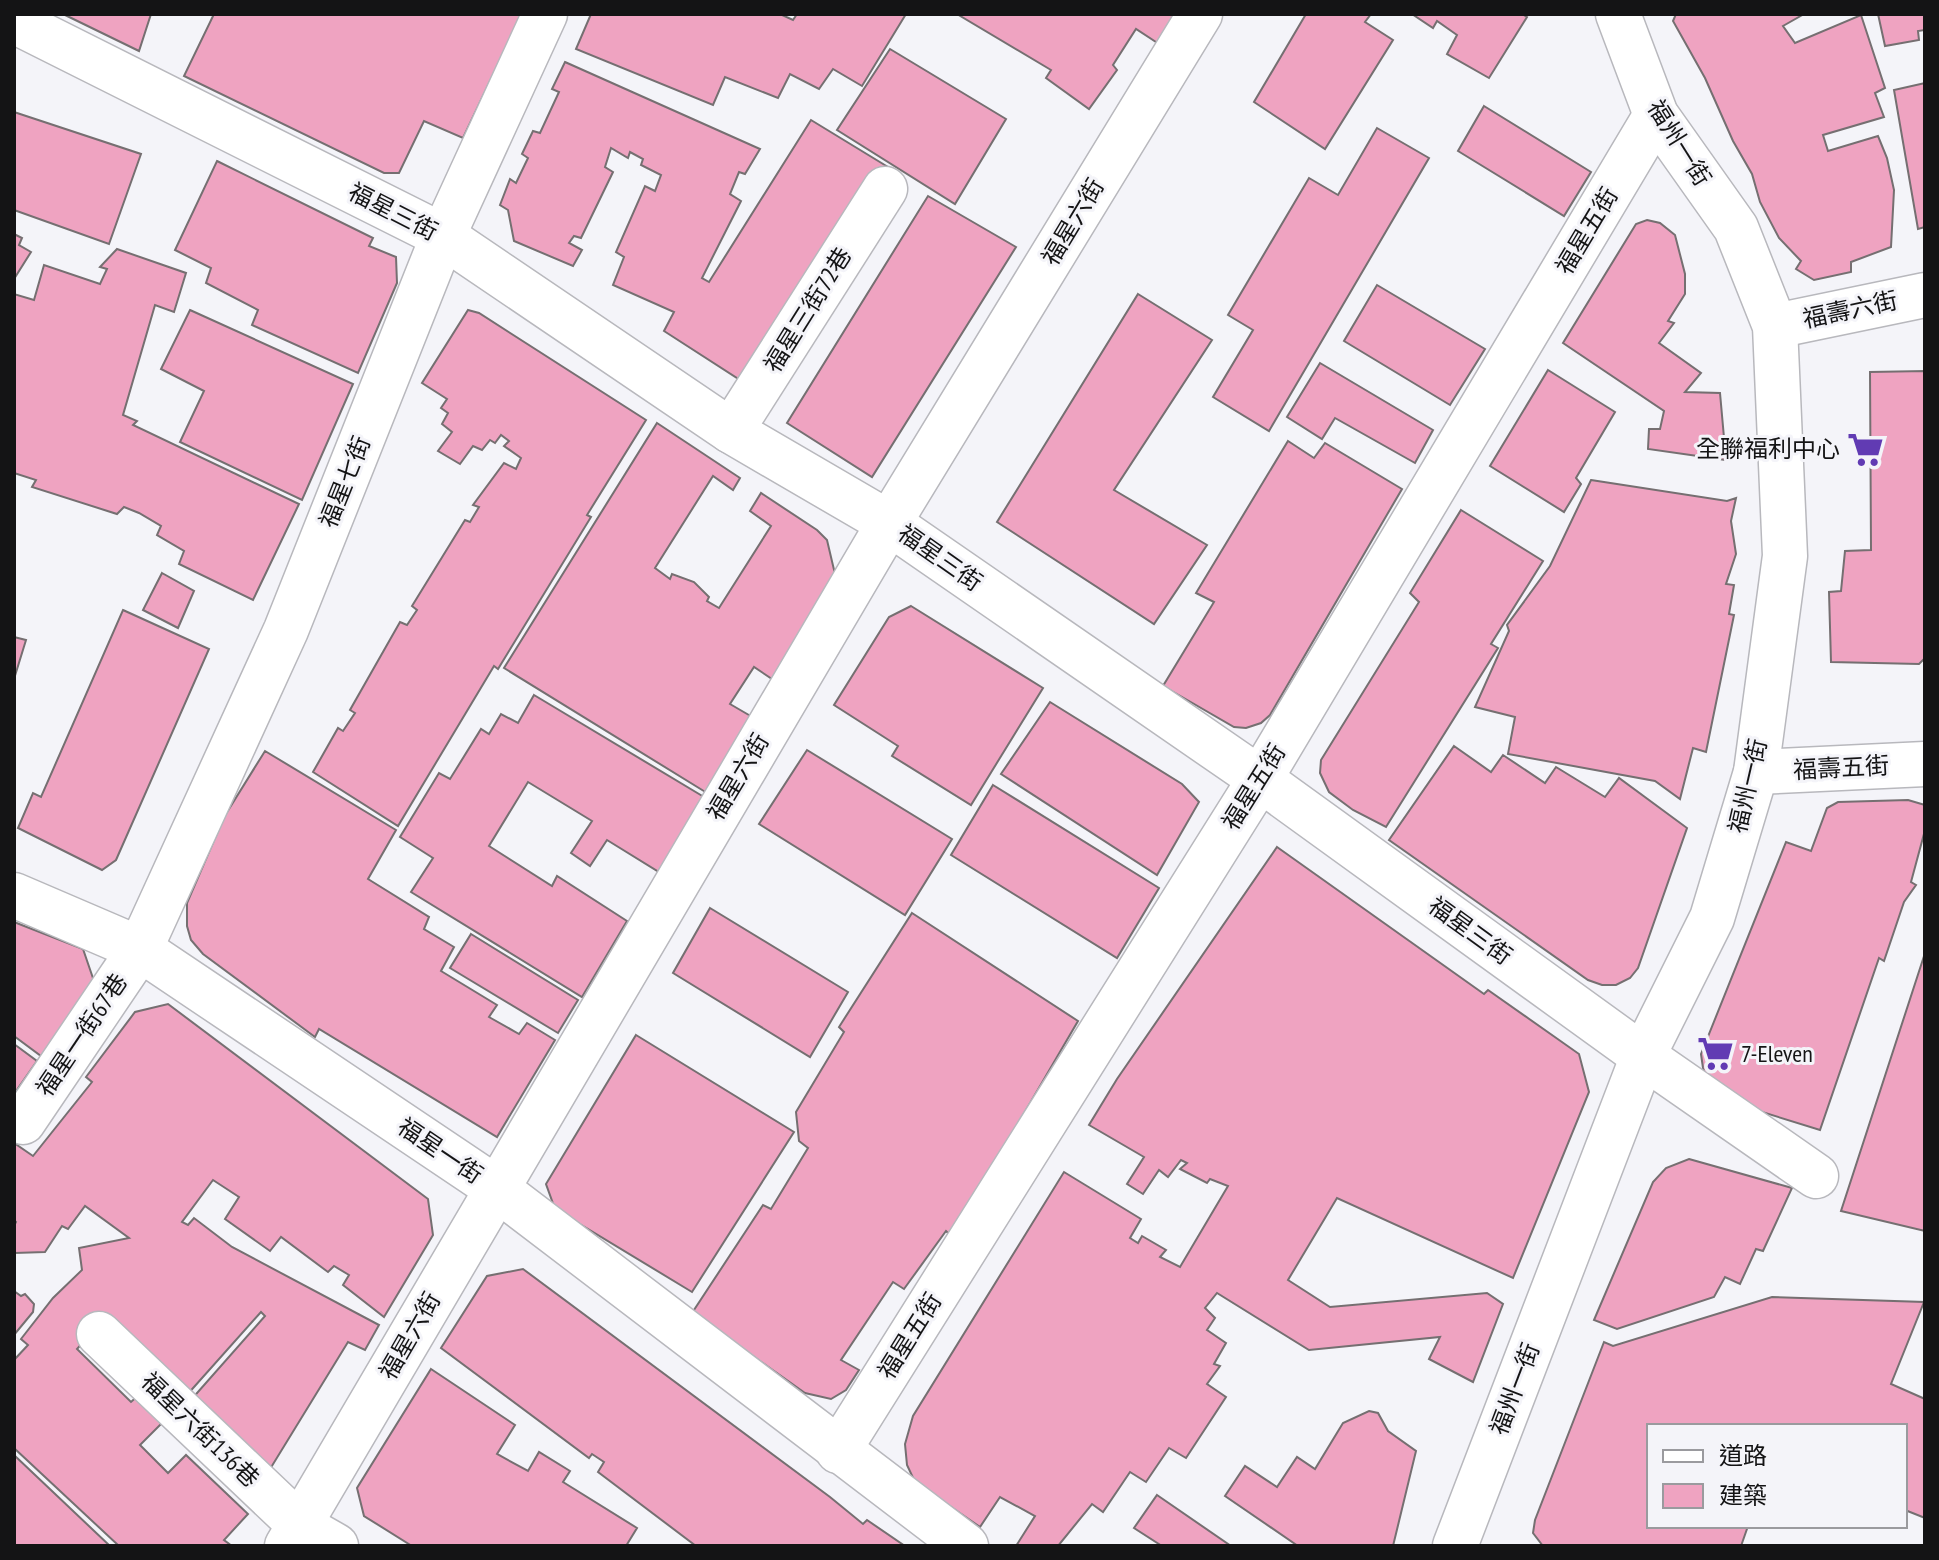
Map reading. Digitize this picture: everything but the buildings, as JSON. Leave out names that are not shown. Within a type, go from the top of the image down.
[{"type":"lane","name":"福星七街","points":[[140,949],[286,630],[443,236],[545,14]]},
{"type":"lane","name":"福星六街","points":[[308,1539],[496,1188],[889,523],[1200,14]]},
{"type":"lane","name":"福州一街","points":[[1455,1546],[1643,1056],[1712,918],[1756,772],[1785,556],[1775,326],[1736,228],[1656,115],[1618,14]]},
{"type":"lane","name":"福星三街","points":[[14,21],[443,236],[731,431],[889,523],[1260,779],[1643,1056],[1816,1176]]},
{"type":"lane","name":"福星五街","points":[[838,1451],[1260,779],[1656,115]]},
{"type":"lane","name":"福星三街72巷","points":[[731,431],[885,189]]},
{"type":"lane","name":"福壽六街","points":[[1775,326],[1925,295]]},
{"type":"lane","name":"福壽五街","points":[[1756,772],[1925,764]]},
{"type":"lane","name":"福星一街","points":[[14,895],[140,949],[496,1188],[966,1546]]},
{"type":"lane","name":"福星一街67巷","points":[[23,1122],[140,949]]},
{"type":"lane","name":"福星六街136巷","points":[[99,1334],[308,1539]]},
{"type":"place","name":"全聯福利中心","points":[[1866,449]]},
{"type":"place","name":"7-Eleven","points":[[1715,1054]]}]
